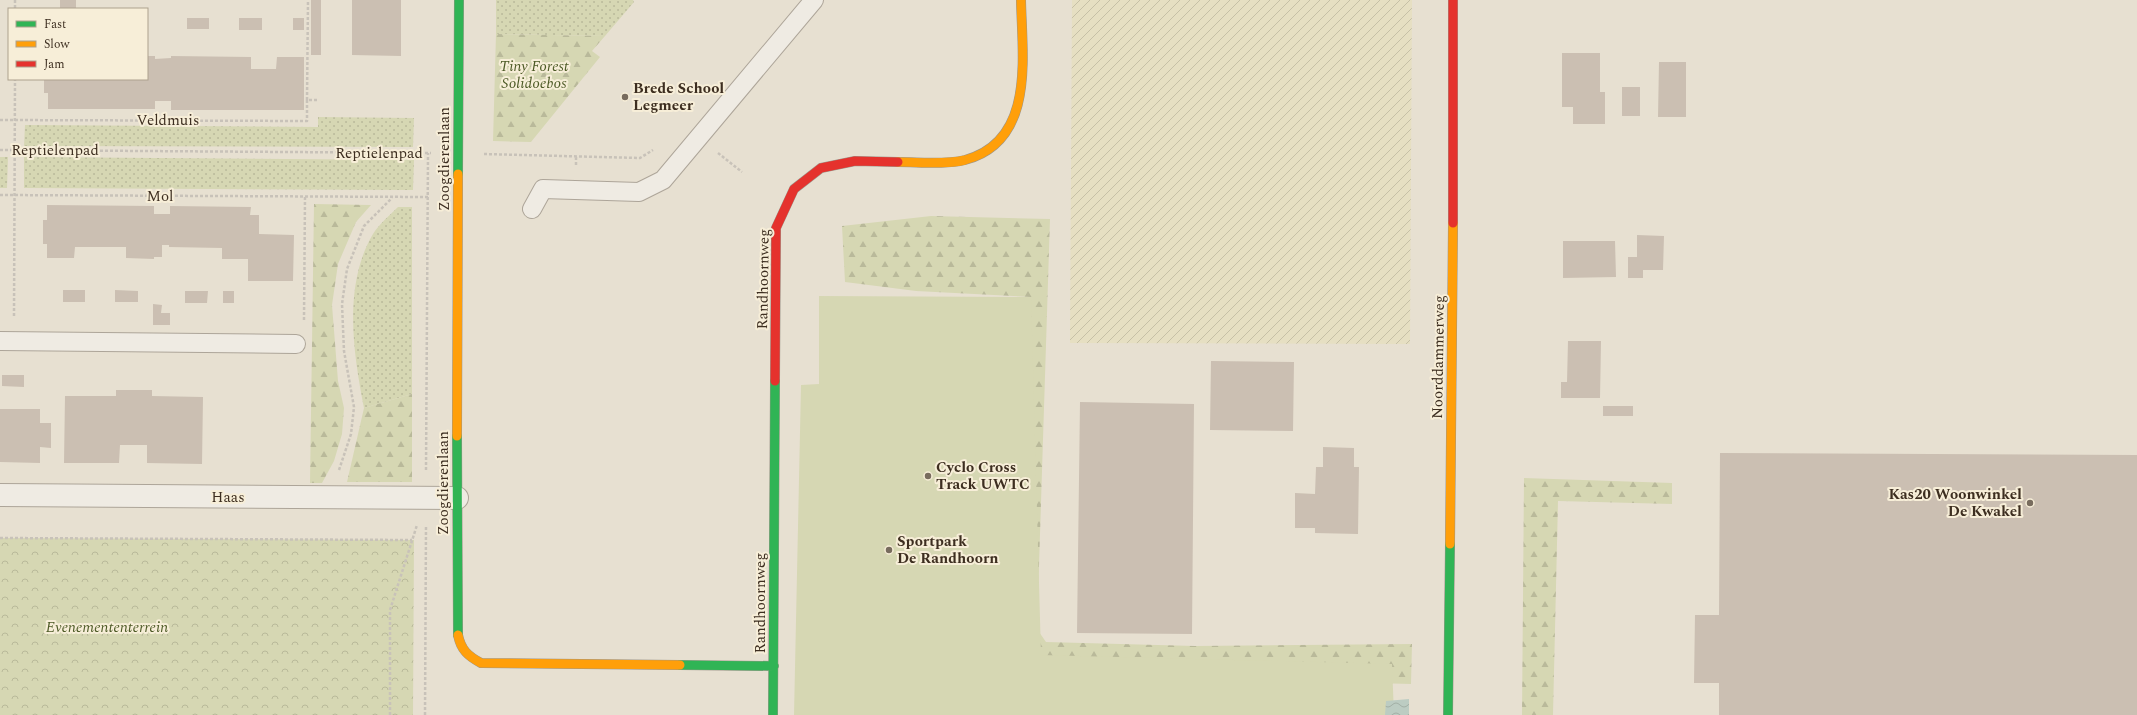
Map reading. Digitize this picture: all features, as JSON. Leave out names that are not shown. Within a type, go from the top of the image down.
[{"type":"street","name":"Zoogdierenlaan","points":[[460,0],[457,498],[459,642],[466,655],[476,661],[486,663],[774,666]]},
{"type":"street","name":"Randhoornweg","points":[[773,715],[776,228],[780,212],[786,200],[801,180],[826,166],[854,161],[962,161],[978,155],[996,142],[1009,127],[1019,103],[1021,0]]},
{"type":"street","name":"Noorddammerweg","points":[[1448,715],[1454,90],[1452,0]]},
{"type":"street","name":"Haas","points":[[0,495],[457,498]]},
{"type":"lane","points":[[532,209],[544,189],[639,192],[664,180],[814,0]]},
{"type":"lane","points":[[7,341],[296,344]]},
{"type":"path","points":[[308,0],[307,100],[317,100]]},
{"type":"path","points":[[7,341],[16,195],[15,80]]},
{"type":"path","name":"Veldmuis","points":[[0,120],[307,120],[307,100]]},
{"type":"path","points":[[699,137],[742,172]]},
{"type":"path","name":"Reptielenpad","points":[[0,150],[458,153],[640,158],[660,146]]},
{"type":"path","points":[[425,715],[428,153]]},
{"type":"path","name":"Mol","points":[[0,195],[428,197]]},
{"type":"path","points":[[296,344],[303,334],[305,197]]},
{"type":"path","points":[[327,498],[342,462],[351,434],[354,407],[344,351],[342,304],[347,269],[364,226],[393,197]]},
{"type":"path","points":[[390,715],[390,610],[426,498]]},
{"type":"path","points":[[0,538],[412,540]]},
{"type":"shaded area","points":[[1072,0],[1412,0],[1410,344],[1070,343]]},
{"type":"green space","points":[[496,0],[633,0],[634,2],[605,36],[496,34]]},
{"type":"green space","name":"Tiny Forest Solidoebos","points":[[496,34],[605,36],[592,51],[600,57],[531,142],[493,141]]},
{"type":"green space","points":[[318,117],[414,118],[413,147],[24,146],[25,125],[318,127]]},
{"type":"green space","points":[[0,157],[8,157],[7,188],[0,188]]},
{"type":"green space","points":[[24,157],[414,160],[413,190],[24,188]]},
{"type":"green space","points":[[314,204],[371,205],[356,222],[338,264],[332,305],[338,381],[344,408],[342,434],[334,461],[322,483],[310,483]]},
{"type":"green space","points":[[398,207],[412,207],[412,394],[364,408],[354,342],[353,319],[357,275],[364,254],[375,230]]},
{"type":"green space","points":[[931,216],[1050,219],[1037,629],[1046,642],[1195,646],[1412,644],[1411,684],[1071,675],[1030,666],[1031,297],[916,291],[845,282],[842,226]]},
{"type":"green space","name":"Cyclo Cross Track UWTC","points":[[819,296],[1031,297],[1041,655],[1392,664],[1394,715],[794,715],[801,385],[819,384]]},
{"type":"green space","points":[[412,394],[412,482],[347,482],[364,408]]},
{"type":"green space","points":[[1524,478],[1672,483],[1672,504],[1558,501],[1553,715],[1522,715]]},
{"type":"green space","name":"Evenemententerrein","points":[[0,538],[414,540],[413,715],[0,715]]},
{"type":"water","points":[[1409,699],[1409,715],[1385,715],[1386,701]]},
{"type":"building","points":[[60,0],[76,0],[76,8],[60,8]]},
{"type":"building","points":[[311,0],[321,0],[321,55],[311,55]]},
{"type":"building","points":[[352,0],[401,0],[401,56],[352,55]]},
{"type":"building","points":[[187,18],[209,18],[209,29],[187,29]]},
{"type":"building","points":[[239,18],[262,18],[262,30],[239,30]]},
{"type":"building","points":[[293,18],[304,18],[304,30],[293,30]]},
{"type":"building","points":[[1562,53],[1600,53],[1600,92],[1605,92],[1605,124],[1573,124],[1573,107],[1562,107]]},
{"type":"building","points":[[148,56],[155,56],[155,59],[171,58],[171,56],[251,57],[251,69],[276,69],[277,57],[304,57],[304,110],[171,110],[171,101],[155,101],[155,109],[48,109],[48,93],[44,93],[44,80],[148,80]]},
{"type":"building","points":[[1659,62],[1686,62],[1686,117],[1658,117]]},
{"type":"building","points":[[1622,87],[1640,87],[1640,116],[1622,116]]},
{"type":"building","points":[[47,205],[154,206],[154,214],[170,214],[170,206],[251,207],[250,215],[259,215],[259,234],[294,235],[293,281],[248,281],[248,259],[222,259],[222,248],[169,247],[169,245],[162,245],[162,257],[154,257],[154,259],[126,258],[126,247],[75,247],[74,258],[47,258],[47,244],[43,244],[43,220],[47,220]]},
{"type":"building","points":[[1637,235],[1664,236],[1663,270],[1643,270],[1643,278],[1628,278],[1628,257],[1637,257]]},
{"type":"building","points":[[1563,241],[1615,241],[1616,277],[1563,278]]},
{"type":"building","points":[[63,290],[85,290],[85,302],[63,302]]},
{"type":"building","points":[[115,290],[138,291],[138,302],[115,302]]},
{"type":"building","points":[[185,291],[208,291],[207,303],[185,303]]},
{"type":"building","points":[[223,291],[234,291],[234,303],[223,303]]},
{"type":"building","points":[[153,304],[162,305],[161,313],[170,313],[170,325],[153,325]]},
{"type":"building","points":[[1568,341],[1601,341],[1600,398],[1561,398],[1561,382],[1567,382]]},
{"type":"building","points":[[1211,361],[1294,362],[1293,431],[1210,430]]},
{"type":"building","points":[[2,375],[24,375],[24,387],[2,386]]},
{"type":"building","points":[[116,390],[152,390],[152,396],[203,397],[202,464],[147,463],[147,445],[120,445],[119,463],[64,463],[65,396],[116,396]]},
{"type":"building","points":[[1080,402],[1194,404],[1192,634],[1077,633]]},
{"type":"building","points":[[1603,406],[1633,406],[1633,416],[1603,416]]},
{"type":"building","points":[[0,409],[40,409],[40,423],[51,423],[51,448],[40,447],[40,463],[0,462]]},
{"type":"building","points":[[1323,447],[1354,448],[1354,467],[1359,467],[1358,534],[1315,533],[1315,528],[1295,528],[1295,493],[1315,494],[1316,467],[1323,467]]},
{"type":"building","points":[[1720,453],[2137,455],[2137,715],[1719,715],[1719,683],[1694,683],[1695,615],[1719,615]]},
{"type":"traffic: fast","points":[[458,174],[459,0]]},
{"type":"traffic: fast","points":[[773,715],[775,381]]},
{"type":"traffic: fast","points":[[457,436],[458,635]]},
{"type":"traffic: fast","points":[[1448,715],[1450,544]]},
{"type":"traffic: fast","points":[[680,665],[774,666]]},
{"type":"traffic: slow","points":[[898,162],[940,163],[965,160],[988,150],[1004,135],[1014,116],[1020,94],[1023,46],[1021,0]]},
{"type":"traffic: slow","points":[[457,436],[458,174]]},
{"type":"traffic: slow","points":[[1450,544],[1453,223]]},
{"type":"traffic: slow","points":[[458,635],[463,649],[472,658],[481,663],[680,665]]},
{"type":"traffic: jam","points":[[1453,0],[1453,223]]},
{"type":"traffic: jam","points":[[775,381],[776,228],[794,189],[821,168],[855,161],[898,162]]},
{"type":"place","name":"Brede School Legmeer","points":[[625,97]]},
{"type":"place","name":"Cyclo Cross Track UWTC","points":[[928,476]]},
{"type":"place","name":"Kas20 Woonwinkel De Kwakel","points":[[2030,503]]},
{"type":"place","name":"Sportpark De Randhoorn","points":[[889,550]]}]
